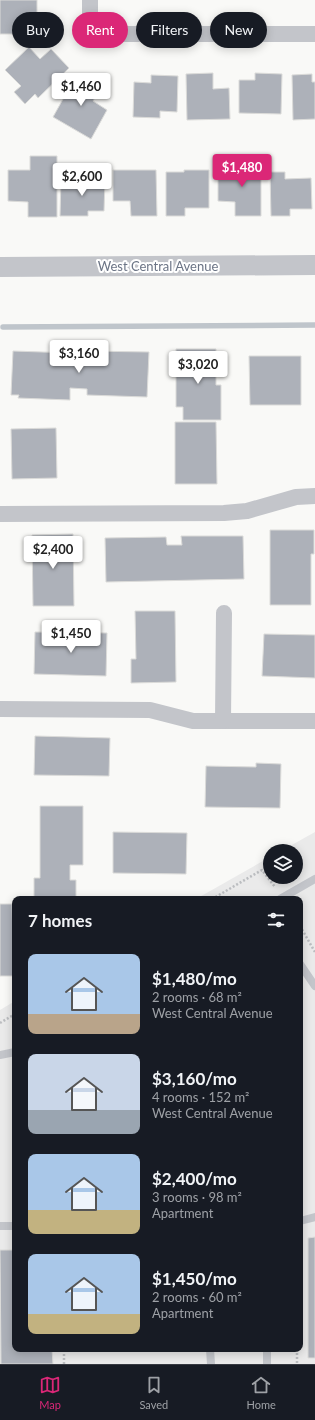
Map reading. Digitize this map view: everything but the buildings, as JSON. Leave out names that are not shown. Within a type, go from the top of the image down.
[{"type":"street","points":[[90,0],[90,34],[315,34]]},
{"type":"street","name":"West Central Avenue","points":[[0,267],[315,265]]},
{"type":"street","points":[[0,514],[224,513],[247,511],[296,497],[315,496]]},
{"type":"street","points":[[223,721],[224,613]]},
{"type":"street","points":[[0,709],[150,710],[193,721],[315,721]]},
{"type":"lane","points":[[285,896],[315,879]]},
{"type":"lane","points":[[303,968],[315,986]]},
{"type":"lane","points":[[0,1055],[12,1053]]},
{"type":"lane","points":[[303,1220],[315,1217]]},
{"type":"lane","points":[[0,1226],[12,1226]]},
{"type":"lane","points":[[210,1352],[211,1364]]},
{"type":"lane","points":[[267,1352],[267,1364]]},
{"type":"path","points":[[217,896],[262,870],[280,896]]},
{"type":"path","points":[[303,931],[315,952]]},
{"type":"path","points":[[0,1023],[12,1016]]},
{"type":"path","points":[[64,1352],[64,1364]]},
{"type":"path","points":[[297,1352],[297,1364]]},
{"type":"shaded area","points":[[315,832],[315,1364],[0,1364],[0,1010],[12,1003],[12,1352],[303,1352],[303,896],[201,896],[263,861],[263,884],[303,884],[303,844],[294,844]]},
{"type":"waterway","points":[[3,327],[315,325]]}]
